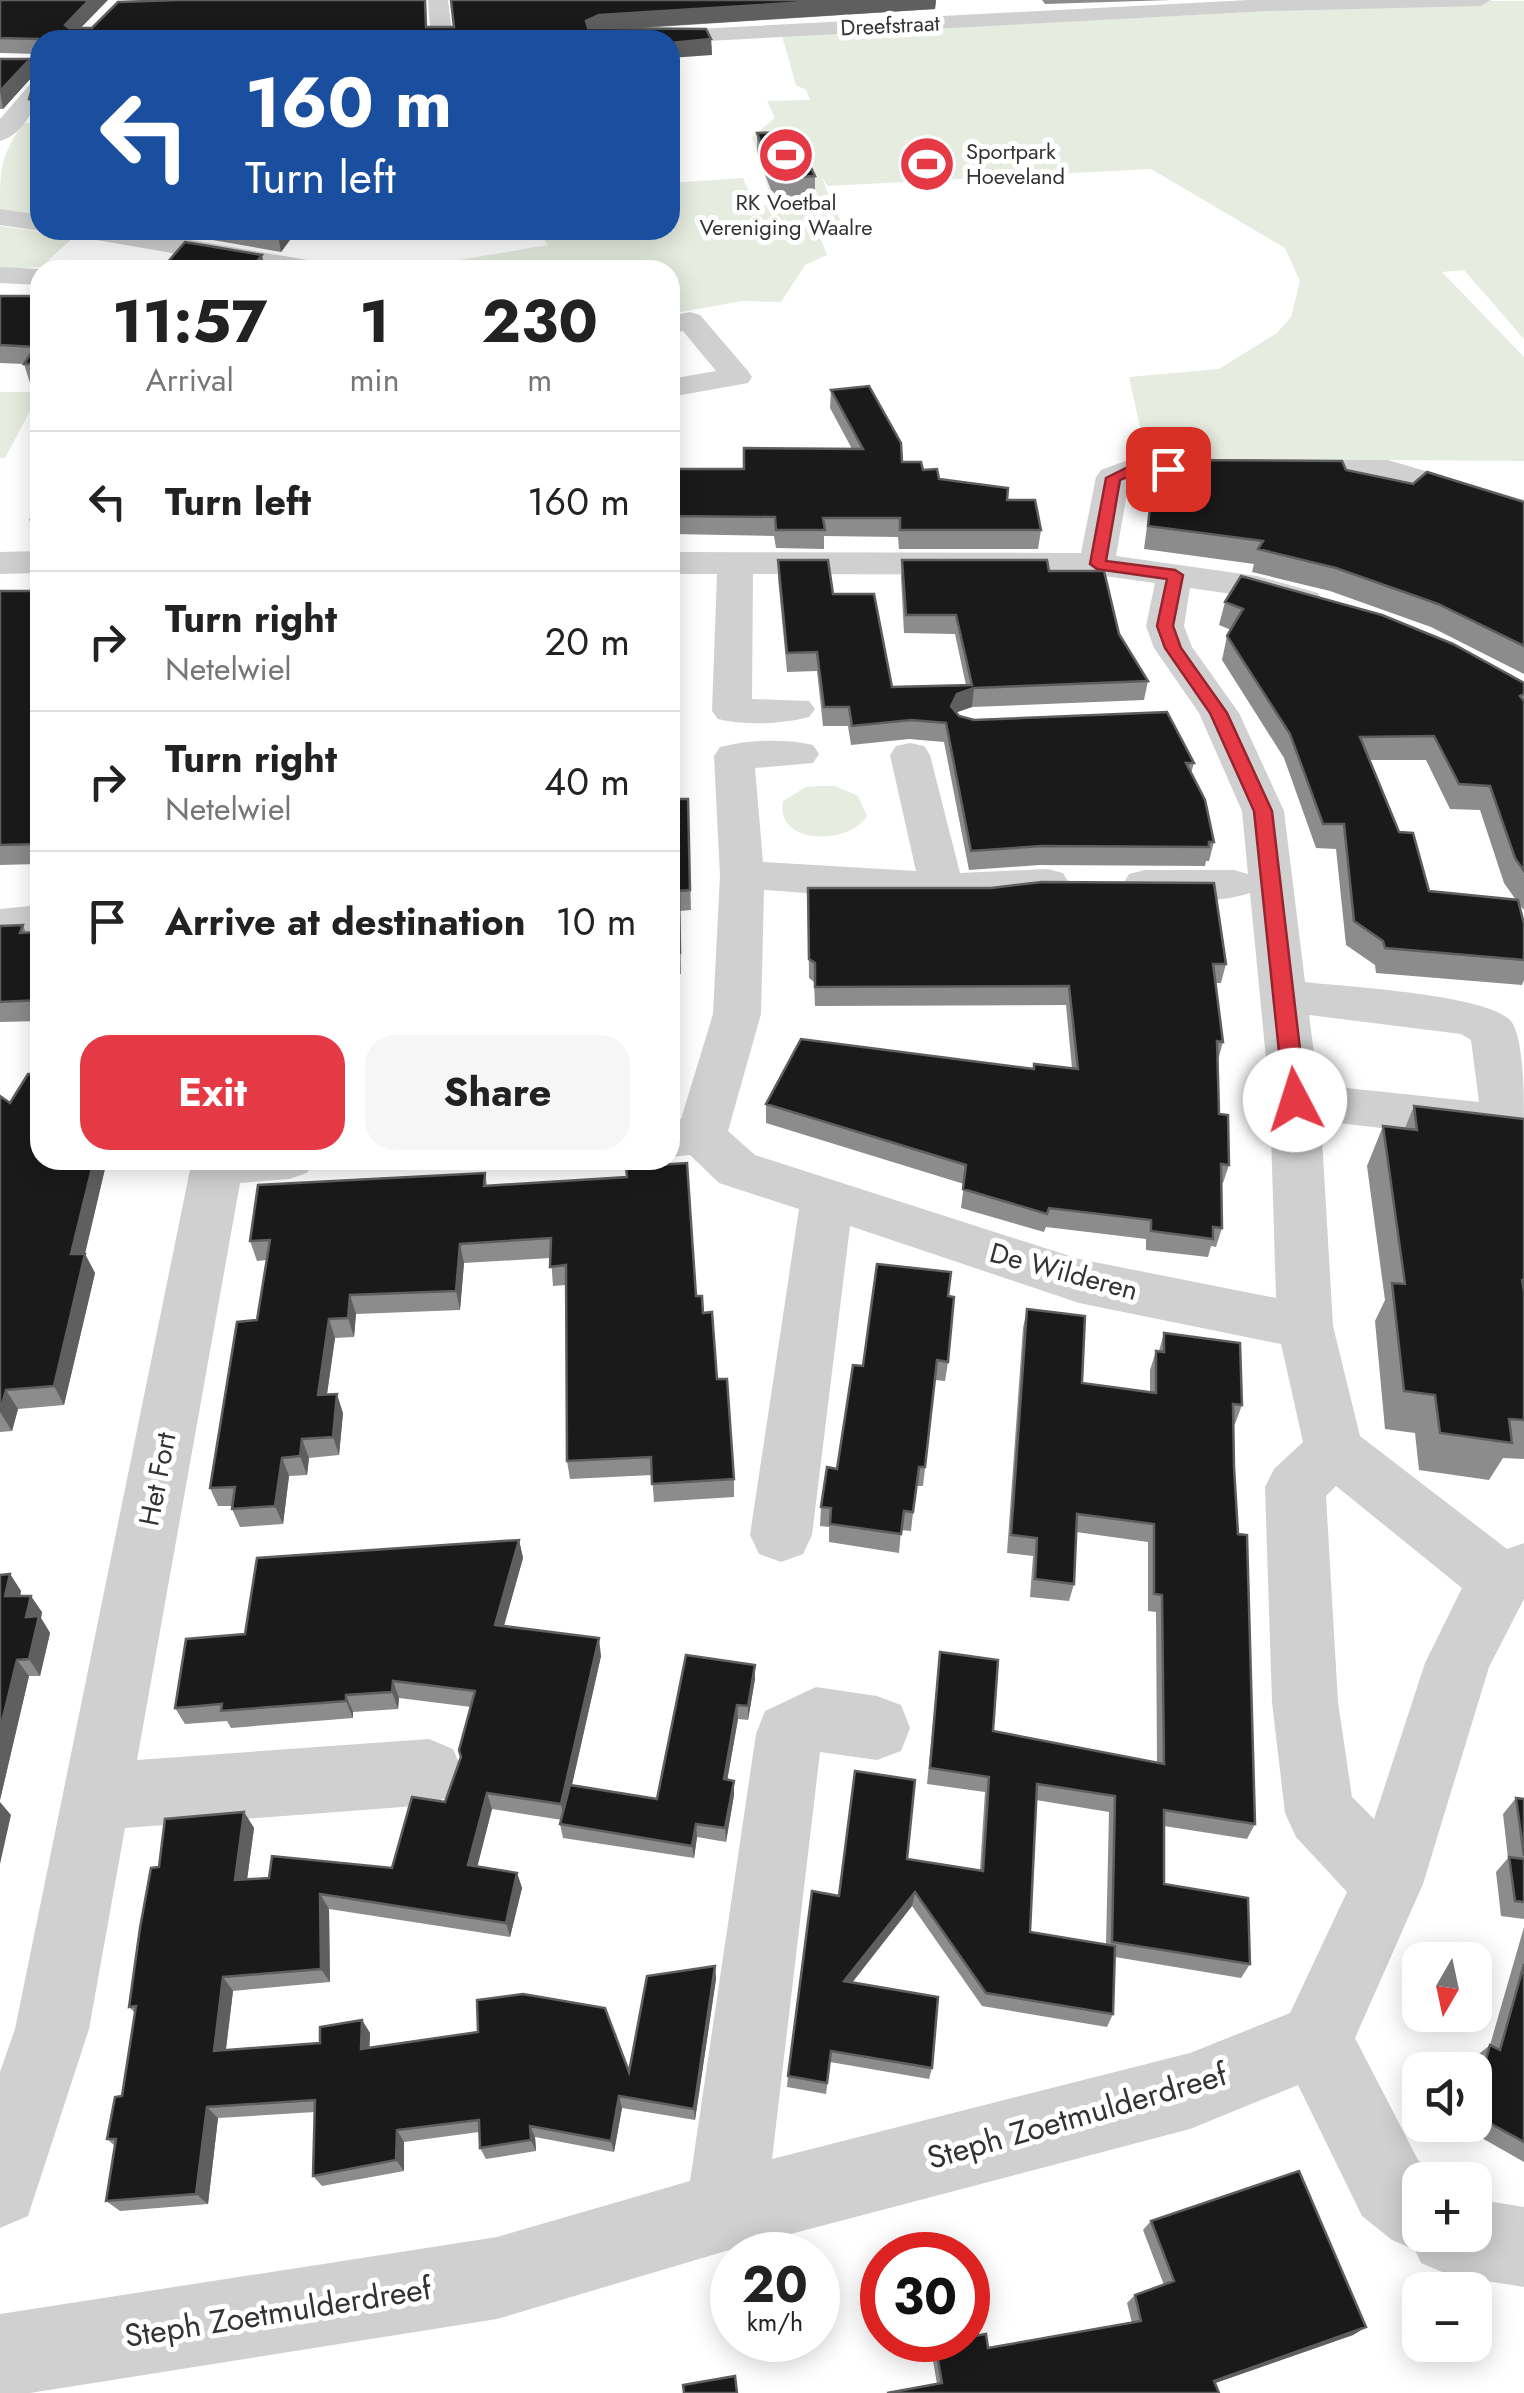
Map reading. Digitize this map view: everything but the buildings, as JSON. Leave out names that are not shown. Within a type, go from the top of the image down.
[{"type":"street","points":[[438,0],[441,30]]},
{"type":"street","points":[[1020,0],[1034,18]]},
{"type":"street","name":"Dreefstraat","points":[[652,30],[1481,0]]},
{"type":"street","points":[[0,134],[30,99]]},
{"type":"street","points":[[0,217],[30,222]]},
{"type":"street","points":[[142,240],[258,260]]},
{"type":"street","points":[[0,275],[30,276]]},
{"type":"street","points":[[680,323],[690,321],[737,377],[680,386]]},
{"type":"street","points":[[1097,564],[1113,478],[1132,469],[1388,470],[1524,511]]},
{"type":"street","points":[[0,563],[30,562]]},
{"type":"street","points":[[680,562],[1097,564],[1257,586],[1339,611]]},
{"type":"street","points":[[734,564],[732,711],[795,709]]},
{"type":"street","points":[[1175,575],[1165,626],[1173,648],[1200,714],[1263,811],[1295,1100],[1305,1326],[1334,1450],[1511,1575],[1458,1663],[1388,1884],[1316,2040],[1390,2188],[1402,2198]]},
{"type":"street","points":[[686,1137],[737,1014],[742,875],[734,756],[799,754]]},
{"type":"street","points":[[910,755],[941,884]]},
{"type":"street","points":[[742,875],[988,889],[1039,883],[1234,884]]},
{"type":"street","points":[[0,924],[30,921]]},
{"type":"street","points":[[1286,996],[1472,1019],[1494,1032],[1505,1110],[1485,1122],[1295,1100]]},
{"type":"street","name":"De Wilderen","points":[[686,1137],[737,1169],[1080,1281],[1305,1326]]},
{"type":"street","name":"Het Fort","points":[[0,2188],[52,2029],[216,1170]]},
{"type":"street","points":[[781,1536],[826,1198]]},
{"type":"street","points":[[1334,1450],[1296,1487],[1305,1702],[1320,1813],[1388,1884]]},
{"type":"street","points":[[726,2211],[788,1734],[816,1719],[877,1728]]},
{"type":"street","points":[[94,1798],[430,1772]]},
{"type":"street","name":"Steph Zoetmulderdreef","points":[[0,2356],[497,2278],[726,2211],[1190,2091],[1316,2040]]},
{"type":"street","points":[[1492,2241],[1524,2246]]},
{"type":"shaded area","points":[[1524,1],[1524,339],[1464,270],[1442,272],[1524,357],[1524,461],[1247,459],[1148,463],[1129,377],[1219,369],[1277,333],[1291,317],[1300,281],[1285,248],[1151,169],[827,186],[821,174],[829,197],[772,200],[752,137],[775,118],[767,101],[810,100],[806,90],[796,85],[782,36]]},
{"type":"shaded area","points":[[23,123],[30,123],[30,215],[0,210],[1,173]]},
{"type":"shaded area","points":[[743,178],[755,206],[831,200],[841,222],[815,224],[827,255],[805,265],[781,302],[742,301],[680,312],[680,260],[459,260],[548,245],[545,240],[680,240],[680,182]]},
{"type":"shaded area","points":[[0,226],[30,230],[30,240],[71,240],[49,260],[30,260],[30,268],[0,269]]},
{"type":"shaded area","points":[[0,392],[30,392],[30,411],[5,458],[0,458]]},
{"type":"shaded area","points":[[835,786],[858,796],[867,816],[858,826],[830,836],[815,836],[790,826],[784,816],[783,801],[806,787]]},
{"type":"place","name":"RK Voetbal Vereniging Waalre","points":[[786,155]]},
{"type":"place","name":"Sportpark Hoeveland","points":[[927,164]]},
{"type":"route","points":[[1168,469],[1132,469],[1113,478],[1097,564],[1175,575],[1165,626],[1173,648],[1219,713],[1263,811],[1295,1100]]}]
